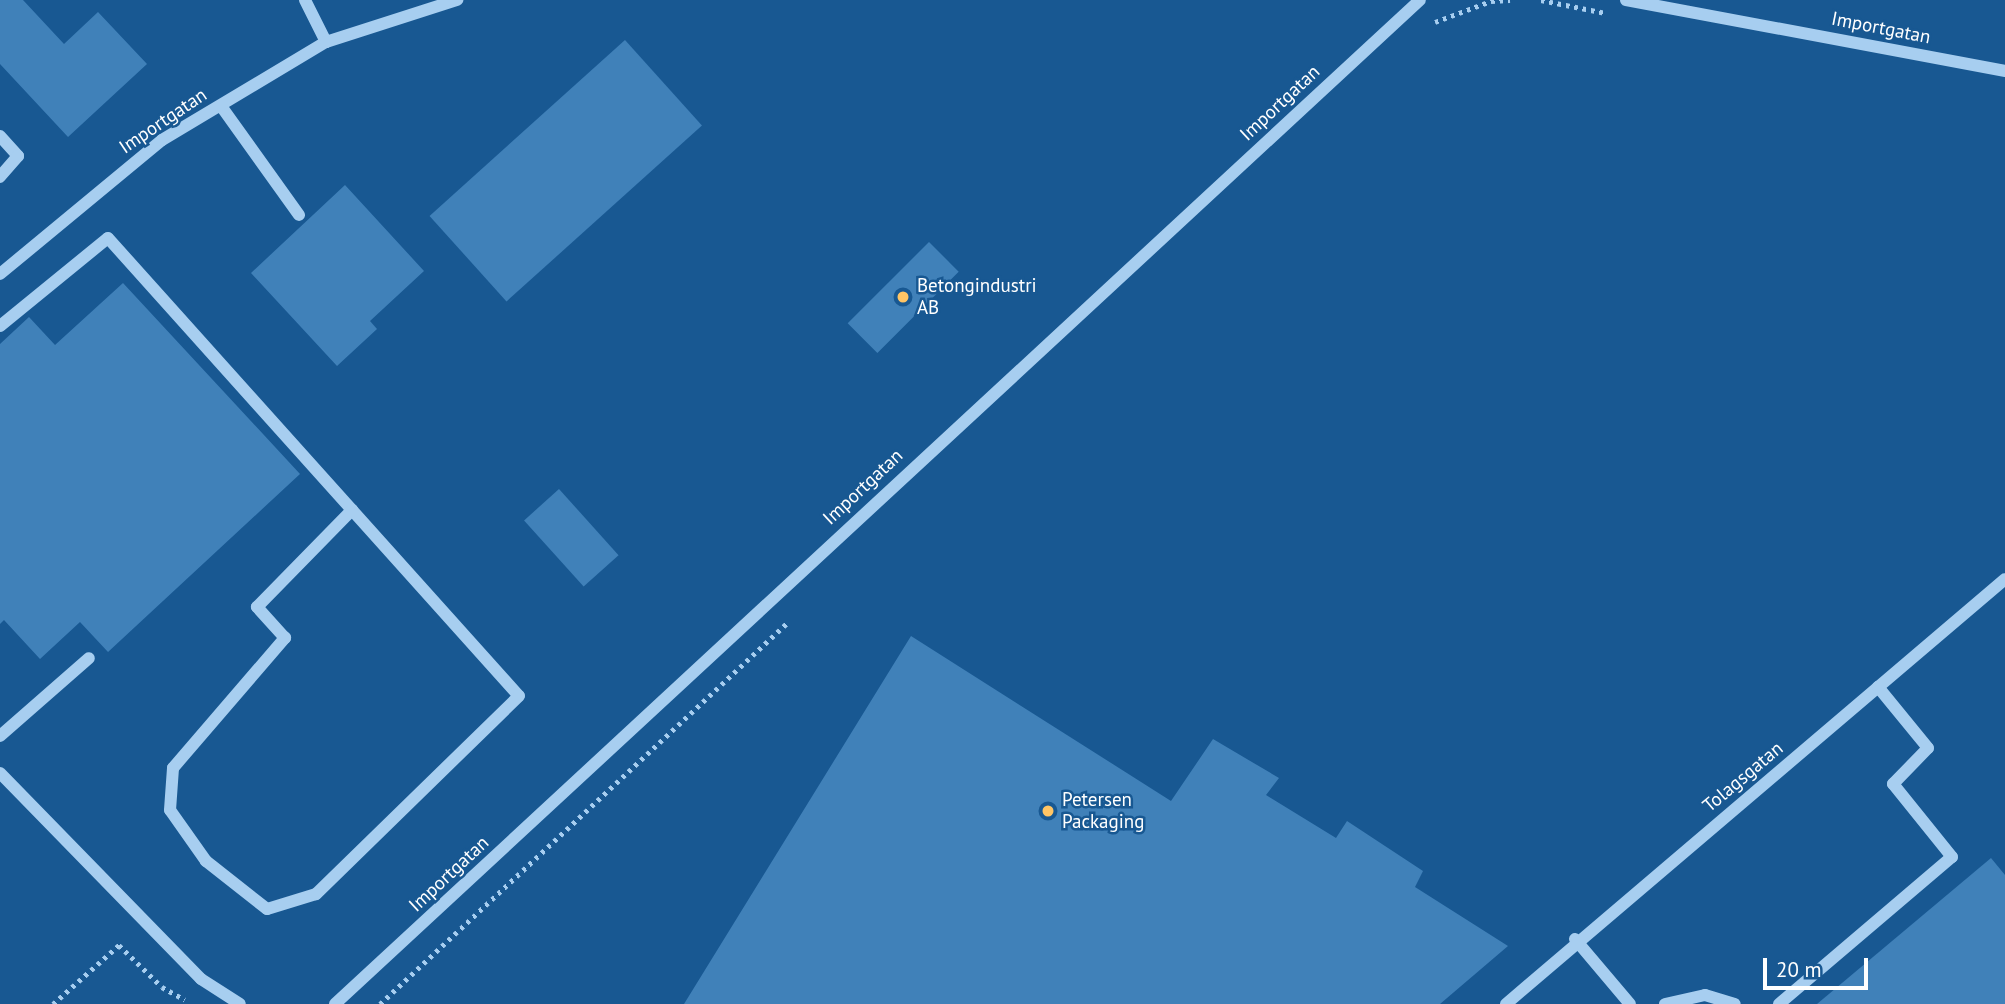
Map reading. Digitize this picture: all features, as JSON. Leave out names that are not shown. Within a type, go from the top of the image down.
[{"type":"street","points":[[305,0],[326,42]]},
{"type":"street","name":"Importgatan","points":[[0,274],[162,141],[326,42],[457,0]]},
{"type":"street","name":"Importgatan","points":[[335,1004],[1420,0]]},
{"type":"street","name":"Importgatan","points":[[1626,0],[2005,71]]},
{"type":"street","points":[[221,106],[299,215]]},
{"type":"street","points":[[0,136],[18,156],[0,177]]},
{"type":"street","points":[[0,326],[108,238],[519,696],[316,894],[267,909],[206,861],[170,810],[173,768],[285,638],[257,607],[352,510]]},
{"type":"street","name":"Tolagsgatan","points":[[1506,1004],[1576,940],[2005,579]]},
{"type":"street","points":[[0,736],[89,658]]},
{"type":"street","points":[[1779,1004],[1952,857],[1892,784],[1928,748],[1878,687]]},
{"type":"street","points":[[0,774],[201,979],[240,1004]]},
{"type":"street","points":[[1576,940],[1630,1004]]},
{"type":"street","points":[[1665,1004],[1705,995],[1735,1004]]},
{"type":"path","points":[[1429,27],[1491,1],[1510,0]]},
{"type":"path","points":[[380,1004],[789,620]]},
{"type":"path","points":[[52,1004],[119,945],[162,987],[192,1004]]},
{"type":"building","points":[[0,0],[23,0],[64,44],[98,12],[147,64],[68,137],[0,64]]},
{"type":"building","points":[[625,40],[702,125],[507,301],[430,216]]},
{"type":"building","points":[[345,185],[424,271],[370,321],[377,329],[337,366],[251,273]]},
{"type":"building","name":"Betongindustri AB","points":[[929,242],[959,272],[877,353],[848,323]]},
{"type":"building","points":[[123,283],[300,474],[108,652],[80,622],[40,659],[4,620],[0,624],[0,344],[29,317],[55,345]]},
{"type":"building","points":[[559,489],[619,555],[584,587],[524,520]]},
{"type":"building","name":"Petersen Packaging","points":[[911,636],[1171,801],[1213,739],[1279,778],[1266,795],[1336,838],[1347,821],[1423,871],[1415,887],[1508,946],[1440,1004],[684,1004]]},
{"type":"building","points":[[1991,858],[2005,875],[2005,1004],[1817,1004]]},
{"type":"place","name":"Betongindustri AB","points":[[903,297]]},
{"type":"place","name":"Petersen Packaging","points":[[1048,811]]}]
